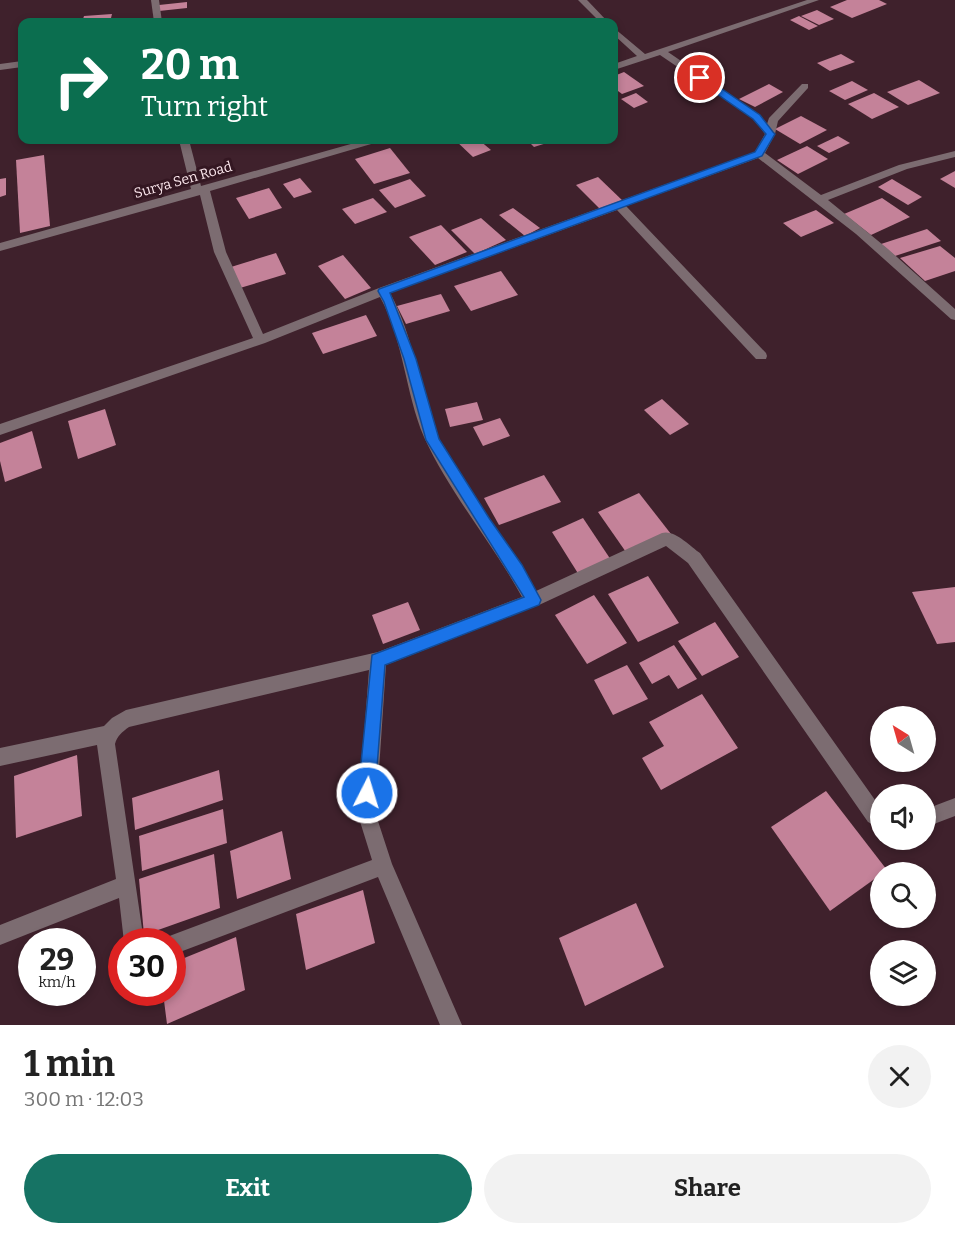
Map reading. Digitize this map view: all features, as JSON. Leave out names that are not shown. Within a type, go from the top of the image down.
[{"type":"street","points":[[154,0],[157,18]]},
{"type":"street","points":[[582,0],[600,18]]},
{"type":"street","points":[[618,65],[815,0]]},
{"type":"street","points":[[618,35],[643,57]]},
{"type":"street","points":[[662,52],[757,117],[770,134]]},
{"type":"street","points":[[0,67],[18,65]]},
{"type":"street","points":[[0,430],[260,340],[383,291],[759,154],[770,134],[773,120],[805,86]]},
{"type":"street","points":[[185,144],[220,252],[260,340]]},
{"type":"street","name":"Surya Sen Road","points":[[0,247],[360,144]]},
{"type":"street","points":[[759,154],[821,199],[922,284],[955,316]]},
{"type":"street","points":[[821,199],[903,167],[955,154]]},
{"type":"street","points":[[620,206],[760,356]]},
{"type":"street","points":[[383,291],[390,302],[410,359],[433,440],[516,569],[533,600]]},
{"type":"street","points":[[132,928],[106,744],[107,734],[115,725],[126,719],[378,660],[533,600],[667,538],[694,558],[870,808]]},
{"type":"street","points":[[378,660],[367,815],[383,865],[451,1025]]},
{"type":"street","points":[[0,757],[107,734]]},
{"type":"street","points":[[936,814],[955,807]]},
{"type":"street","points":[[186,940],[383,865]]},
{"type":"street","points":[[0,935],[127,885]]},
{"type":"building","points":[[847,0],[879,0],[887,4],[852,18],[830,7]]},
{"type":"building","points":[[187,2],[187,8],[159,11],[159,5]]},
{"type":"building","points":[[817,10],[834,19],[819,25],[801,16]]},
{"type":"building","points":[[112,14],[111,18],[83,18],[84,16]]},
{"type":"building","points":[[799,16],[818,26],[809,30],[790,20]]},
{"type":"building","points":[[841,54],[855,62],[830,71],[817,63]]},
{"type":"building","points":[[624,72],[644,86],[622,94],[618,91],[618,74]]},
{"type":"building","points":[[919,80],[940,93],[908,105],[887,92]]},
{"type":"building","points":[[852,81],[868,90],[845,100],[829,91]]},
{"type":"building","points":[[769,84],[783,92],[755,107],[739,99]]},
{"type":"building","points":[[636,93],[648,102],[634,108],[621,99]]},
{"type":"building","points":[[874,93],[899,107],[872,119],[848,104]]},
{"type":"building","points":[[801,116],[827,130],[800,144],[775,129]]},
{"type":"building","points":[[838,136],[850,143],[829,153],[817,146]]},
{"type":"building","points":[[459,144],[484,144],[491,150],[473,157]]},
{"type":"building","points":[[807,146],[828,159],[798,174],[777,160]]},
{"type":"building","points":[[390,148],[410,173],[374,184],[355,159]]},
{"type":"building","points":[[44,155],[50,226],[20,233],[16,160]]},
{"type":"building","points":[[955,171],[955,188],[940,179]]},
{"type":"building","points":[[598,177],[624,202],[601,210],[576,185]]},
{"type":"building","points":[[6,178],[6,195],[0,197],[0,179]]},
{"type":"building","points":[[300,178],[312,192],[294,198],[283,184]]},
{"type":"building","points":[[410,179],[426,196],[395,208],[379,190]]},
{"type":"building","points":[[892,179],[922,197],[908,205],[878,187]]},
{"type":"building","points":[[269,188],[282,208],[249,219],[236,198]]},
{"type":"building","points":[[373,198],[387,212],[355,224],[342,209]]},
{"type":"building","points":[[882,198],[910,217],[871,235],[844,214]]},
{"type":"building","points":[[513,208],[540,228],[525,236],[499,215]]},
{"type":"building","points":[[816,210],[834,223],[801,237],[783,223]]},
{"type":"building","points":[[481,218],[506,240],[475,254],[451,230]]},
{"type":"building","points":[[441,225],[467,252],[435,265],[409,237]]},
{"type":"building","points":[[927,229],[941,241],[895,256],[881,244]]},
{"type":"building","points":[[940,246],[955,258],[955,271],[925,281],[900,258]]},
{"type":"building","points":[[276,253],[286,274],[240,288],[231,267]]},
{"type":"building","points":[[343,255],[371,288],[345,299],[318,266]]},
{"type":"building","points":[[501,271],[518,295],[471,311],[454,286]]},
{"type":"building","points":[[441,294],[450,311],[406,324],[397,306]]},
{"type":"building","points":[[366,315],[377,336],[323,354],[312,333]]},
{"type":"building","points":[[662,399],[689,424],[670,435],[644,410]]},
{"type":"building","points":[[477,402],[483,420],[450,427],[445,409]]},
{"type":"building","points":[[105,409],[116,445],[78,459],[68,421]]},
{"type":"building","points":[[500,418],[510,436],[483,446],[473,427]]},
{"type":"building","points":[[32,431],[42,468],[5,482],[0,461],[0,443]]},
{"type":"building","points":[[544,475],[561,502],[499,525],[484,498]]},
{"type":"building","points":[[639,493],[671,534],[628,555],[598,512]]},
{"type":"building","points":[[583,518],[611,560],[579,575],[552,532]]},
{"type":"building","points":[[648,576],[679,623],[638,642],[608,594]]},
{"type":"building","points":[[955,587],[955,642],[937,644],[912,592]]},
{"type":"building","points":[[594,595],[627,643],[587,664],[555,615]]},
{"type":"building","points":[[408,602],[420,630],[383,644],[372,615]]},
{"type":"building","points":[[715,622],[739,657],[702,676],[678,641]]},
{"type":"building","points":[[674,645],[697,679],[678,689],[669,675],[652,684],[639,663]]},
{"type":"building","points":[[627,665],[648,699],[613,715],[594,680]]},
{"type":"building","points":[[702,694],[738,748],[661,790],[642,758],[664,746],[649,722]]},
{"type":"building","points":[[77,755],[82,816],[16,838],[14,776]]},
{"type":"building","points":[[219,770],[223,800],[135,830],[132,798]]},
{"type":"building","points":[[826,791],[881,862],[870,862],[870,882],[830,911],[771,827]]},
{"type":"building","points":[[223,809],[227,843],[142,871],[139,836]]},
{"type":"building","points":[[282,831],[291,879],[237,899],[230,851]]},
{"type":"building","points":[[214,854],[220,908],[164,928],[143,928],[139,879]]},
{"type":"building","points":[[363,890],[375,943],[306,970],[296,914]]},
{"type":"building","points":[[636,903],[664,967],[585,1006],[559,938]]},
{"type":"building","points":[[236,937],[245,990],[167,1024],[165,1006],[186,1006],[186,957]]},
{"type":"route","points":[[367,793],[378,660],[533,600],[516,569],[433,440],[428,429],[410,359],[390,302],[383,291],[759,154],[770,134],[757,117],[700,78]]}]
